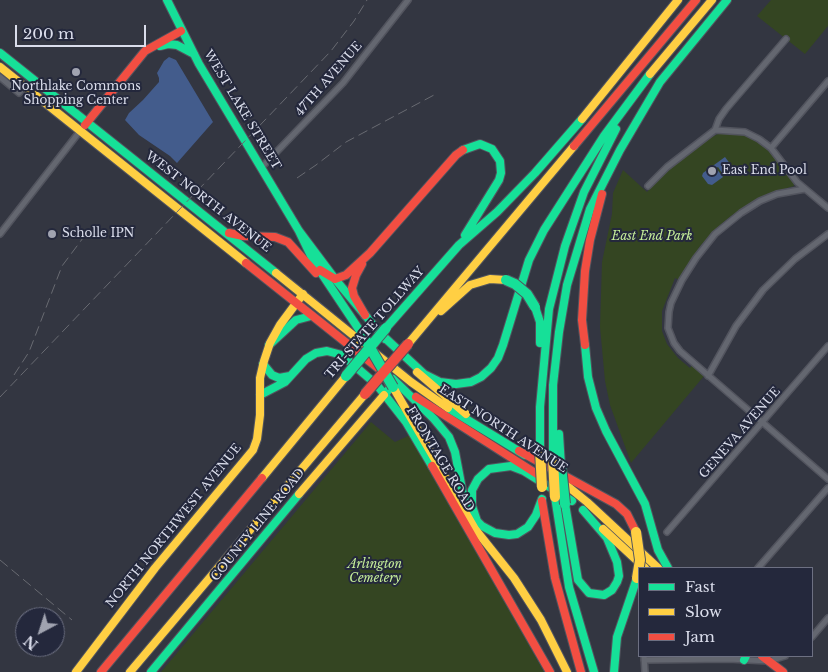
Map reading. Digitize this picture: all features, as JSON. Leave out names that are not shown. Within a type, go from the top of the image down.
[{"type":"main road","name":"WEST LAKE STREET","points":[[168,0],[194,54],[299,230]]},
{"type":"main road","name":"TRI-STATE TOLLWAY","points":[[101,672],[346,376],[459,245],[497,212],[535,173],[678,0]]},
{"type":"main road","points":[[130,672],[696,0]]},
{"type":"main road","points":[[299,230],[335,279],[365,315],[385,332],[424,374],[440,382],[456,384],[471,382],[482,377],[498,358],[529,260],[536,245],[604,136],[641,85],[712,0]]},
{"type":"main road","points":[[594,672],[569,587],[555,497],[559,332],[567,285],[590,209],[610,168],[660,82],[727,0]]},
{"type":"main road","points":[[80,131],[145,51],[181,30]]},
{"type":"main road","points":[[145,51],[168,44],[177,45],[194,54]]},
{"type":"main road","name":"WEST NORTH AVENUE","points":[[0,53],[303,294],[393,380]]},
{"type":"main road","points":[[0,60],[43,87]]},
{"type":"main road","name":"WEST NORTH AVENUE","points":[[0,68],[22,90],[80,131],[393,380]]},
{"type":"main road","points":[[540,407],[549,310],[565,246],[584,192],[602,153],[641,85]]},
{"type":"main road","points":[[320,270],[335,279],[346,275],[370,253],[456,155],[465,148],[480,144],[492,149],[497,155],[500,161],[501,173],[499,180],[459,245]]},
{"type":"main road","points":[[610,168],[590,240],[585,271],[582,320],[585,358],[596,408],[645,504],[658,550],[667,567]]},
{"type":"main road","points":[[299,230],[320,270],[361,336]]},
{"type":"main road","points":[[224,231],[243,236],[274,237],[288,242],[312,267],[393,380],[475,529],[529,600],[551,637],[567,672]]},
{"type":"main road","points":[[365,315],[354,296],[352,288],[356,275],[370,253]]},
{"type":"main road","points":[[419,330],[470,285],[490,278],[506,280],[514,284],[527,294],[536,307],[540,322],[542,499],[555,578],[581,672]]},
{"type":"main road","name":"NORTH NORTHWEST AVENUE","points":[[76,672],[150,574],[252,450],[256,439],[263,364],[269,345],[280,325],[303,294]]},
{"type":"main road","points":[[269,345],[296,320],[311,316]]},
{"type":"main road","points":[[385,332],[430,384],[473,420],[507,443]]},
{"type":"main road","name":"FRONTAGE ROAD","points":[[260,395],[285,382],[306,359],[316,353],[328,351],[342,355],[360,369],[406,422],[550,672]]},
{"type":"main road","points":[[263,364],[272,375],[279,378],[290,376]]},
{"type":"main road","points":[[384,395],[391,387],[393,380]]},
{"type":"main road","points":[[393,380],[434,419],[449,437],[455,452],[463,501],[475,529]]},
{"type":"main road","name":"EAST NORTH AVENUE","points":[[393,380],[433,399],[519,451],[582,497],[657,567]]},
{"type":"main road","name":"EAST NORTH AVENUE","points":[[393,380],[437,412],[529,468],[568,502],[583,510],[645,567]]},
{"type":"main road","name":"COUNTY LINE ROAD","points":[[150,672],[213,600],[316,474],[384,395]]},
{"type":"main road","points":[[519,451],[616,504],[627,514],[636,532],[640,560],[639,567]]},
{"type":"main road","points":[[556,463],[568,502],[578,580],[589,594],[604,595],[612,590],[617,582],[619,576],[617,562],[607,538],[583,510]]},
{"type":"main road","points":[[542,499],[536,515],[528,527],[517,534],[495,534],[477,521],[472,506],[472,490],[478,479],[489,469],[512,466],[524,470],[568,502]]},
{"type":"main road","points":[[614,672],[617,637],[638,572]]},
{"type":"main road","points":[[765,658],[783,672]]},
{"type":"street","name":"47TH AVENUE","points":[[261,168],[342,82],[408,0]]},
{"type":"street","points":[[648,186],[667,167],[715,130],[726,108],[786,39]]},
{"type":"street","name":"WEST NORTH AVENUE","points":[[0,77],[22,90]]},
{"type":"street","points":[[771,148],[828,81]]},
{"type":"street","points":[[715,130],[750,134],[771,148],[805,189],[828,208]]},
{"type":"street","points":[[0,234],[80,131]]},
{"type":"street","points":[[805,189],[777,194],[752,205],[719,230],[696,258],[676,292],[671,303],[668,320],[670,335],[680,351],[828,479]]},
{"type":"street","points":[[708,376],[725,342],[758,296],[795,259],[828,234]]},
{"type":"street","name":"GENEVA AVENUE","points":[[667,532],[828,346]]},
{"type":"street","points":[[759,567],[828,488]]},
{"type":"street","points":[[813,635],[828,618]]},
{"type":"street","points":[[645,672],[644,658],[765,658]]},
{"type":"green space","points":[[771,0],[828,0],[828,26],[805,54],[757,16]]},
{"type":"green space","name":"East End Park","points":[[720,133],[743,134],[760,142],[793,180],[794,186],[767,194],[731,216],[700,246],[679,280],[675,278],[662,311],[662,331],[667,344],[678,358],[690,368],[692,365],[704,376],[631,463],[610,405],[605,381],[600,327],[602,262],[612,214],[613,193],[623,170],[647,192],[663,174],[708,139]]},
{"type":"green space","name":"Arlington Cemetery","points":[[371,422],[395,442],[410,435],[469,535],[544,672],[161,672]]},
{"type":"water","points":[[169,57],[176,60],[213,122],[177,163],[139,135],[125,120],[129,113],[159,82],[157,73],[164,61]]},
{"type":"water","name":"East End Pool","points":[[725,157],[734,169],[724,176],[718,167],[716,168],[723,177],[712,185],[708,184],[702,176],[703,173]]},
{"type":"railway","points":[[0,397],[331,51],[367,0]]},
{"type":"railway","points":[[297,178],[346,142],[434,95]]},
{"type":"railway","points":[[14,375],[29,352],[62,266],[83,238]]},
{"type":"railway","points":[[0,560],[72,620]]},
{"type":"traffic: fast","points":[[167,0],[199,64],[299,231],[335,279],[385,339]]},
{"type":"traffic: fast","points":[[553,460],[553,385],[559,332],[567,285],[590,209],[620,150],[660,82],[727,0]]},
{"type":"traffic: fast","points":[[160,46],[168,44],[177,45],[194,54]]},
{"type":"traffic: fast","points":[[0,53],[276,273]]},
{"type":"traffic: fast","points":[[383,336],[424,374],[440,382],[456,384],[471,382],[481,377],[491,368],[498,358],[503,345],[529,260],[544,230],[604,136],[650,74]]},
{"type":"traffic: fast","points":[[386,328],[459,245],[497,212],[535,173],[582,119]]},
{"type":"traffic: fast","points":[[540,450],[540,407],[549,309],[565,246],[584,192],[616,129]]},
{"type":"traffic: fast","points":[[463,150],[480,144],[492,149],[500,161],[501,173],[499,180],[465,235]]},
{"type":"traffic: fast","points":[[299,231],[314,262],[362,334]]},
{"type":"traffic: fast","points":[[506,280],[515,284],[527,294],[535,307]]},
{"type":"traffic: fast","points":[[535,307],[540,322],[540,343]]},
{"type":"traffic: fast","points":[[269,345],[296,320],[311,316]]},
{"type":"traffic: fast","points":[[346,376],[386,328]]},
{"type":"traffic: fast","points":[[362,334],[393,387]]},
{"type":"traffic: fast","points":[[585,345],[588,377],[596,408],[606,431],[645,504],[658,550],[667,567]]},
{"type":"traffic: fast","points":[[260,395],[285,382],[306,359],[316,353],[327,351],[342,355],[377,385],[406,422],[432,466]]},
{"type":"traffic: fast","points":[[263,364],[272,375],[279,378],[290,376]]},
{"type":"traffic: fast","points":[[393,379],[434,419],[449,437],[455,452],[465,505]]},
{"type":"traffic: fast","points":[[384,395],[391,387],[388,382]]},
{"type":"traffic: fast","points":[[448,408],[525,455]]},
{"type":"traffic: fast","points":[[559,434],[561,466]]},
{"type":"traffic: fast","points":[[542,499],[536,515],[528,527],[517,534],[509,535],[495,533],[477,521],[472,506],[472,490],[478,479],[489,469],[511,466],[524,471],[572,501]]},
{"type":"traffic: fast","points":[[561,466],[565,504]]},
{"type":"traffic: fast","points":[[151,672],[299,494]]},
{"type":"traffic: fast","points":[[555,497],[569,587],[594,672]]},
{"type":"traffic: fast","points":[[565,504],[578,580],[589,593],[604,595],[612,590],[617,582],[619,576],[617,562],[607,538],[583,510]]},
{"type":"traffic: fast","points":[[614,672],[617,637],[637,578]]},
{"type":"traffic: slow","points":[[582,119],[678,0]]},
{"type":"traffic: slow","points":[[650,74],[712,0]]},
{"type":"traffic: slow","points":[[0,67],[246,263]]},
{"type":"traffic: slow","points":[[408,344],[574,146]]},
{"type":"traffic: slow","points":[[276,273],[411,382],[448,408]]},
{"type":"traffic: slow","points":[[441,311],[470,285],[490,279],[506,280]]},
{"type":"traffic: slow","points":[[76,672],[155,568],[253,450],[257,439],[260,415],[260,378],[264,361],[270,343],[280,325],[303,294]]},
{"type":"traffic: slow","points":[[417,372],[466,414]]},
{"type":"traffic: slow","points":[[262,478],[346,376]]},
{"type":"traffic: slow","points":[[393,387],[475,529],[514,578],[541,620],[567,672]]},
{"type":"traffic: slow","points":[[130,672],[365,394]]},
{"type":"traffic: slow","points":[[299,494],[384,395]]},
{"type":"traffic: slow","points":[[540,450],[542,487]]},
{"type":"traffic: slow","points":[[553,460],[555,497]]},
{"type":"traffic: slow","points":[[560,480],[587,502],[657,567]]},
{"type":"traffic: slow","points":[[603,529],[644,567]]},
{"type":"traffic: slow","points":[[636,532],[640,560],[639,567]]},
{"type":"traffic: slow","points":[[637,578],[638,572]]},
{"type":"traffic: jam","points":[[574,146],[696,0]]},
{"type":"traffic: jam","points":[[85,125],[145,51],[181,31]]},
{"type":"traffic: jam","points":[[320,270],[335,279],[346,275],[370,253],[456,155],[463,150]]},
{"type":"traffic: jam","points":[[585,345],[582,320],[585,271],[590,240],[602,194]]},
{"type":"traffic: jam","points":[[229,233],[243,236],[275,237],[288,242],[316,273]]},
{"type":"traffic: jam","points":[[246,263],[383,372]]},
{"type":"traffic: jam","points":[[362,264],[352,288],[354,296],[365,315]]},
{"type":"traffic: jam","points":[[365,394],[408,344]]},
{"type":"traffic: jam","points":[[416,397],[540,476]]},
{"type":"traffic: jam","points":[[519,451],[616,504],[627,514],[636,532]]},
{"type":"traffic: jam","points":[[432,466],[550,672]]},
{"type":"traffic: jam","points":[[101,672],[262,478]]},
{"type":"traffic: jam","points":[[542,501],[555,578],[581,672]]},
{"type":"traffic: jam","points":[[763,657],[783,672]]},
{"type":"place","name":"Northlake Commons Shopping Center","points":[[76,72]]},
{"type":"place","name":"East End Pool","points":[[712,171]]},
{"type":"place","name":"Scholle IPN","points":[[52,234]]}]
